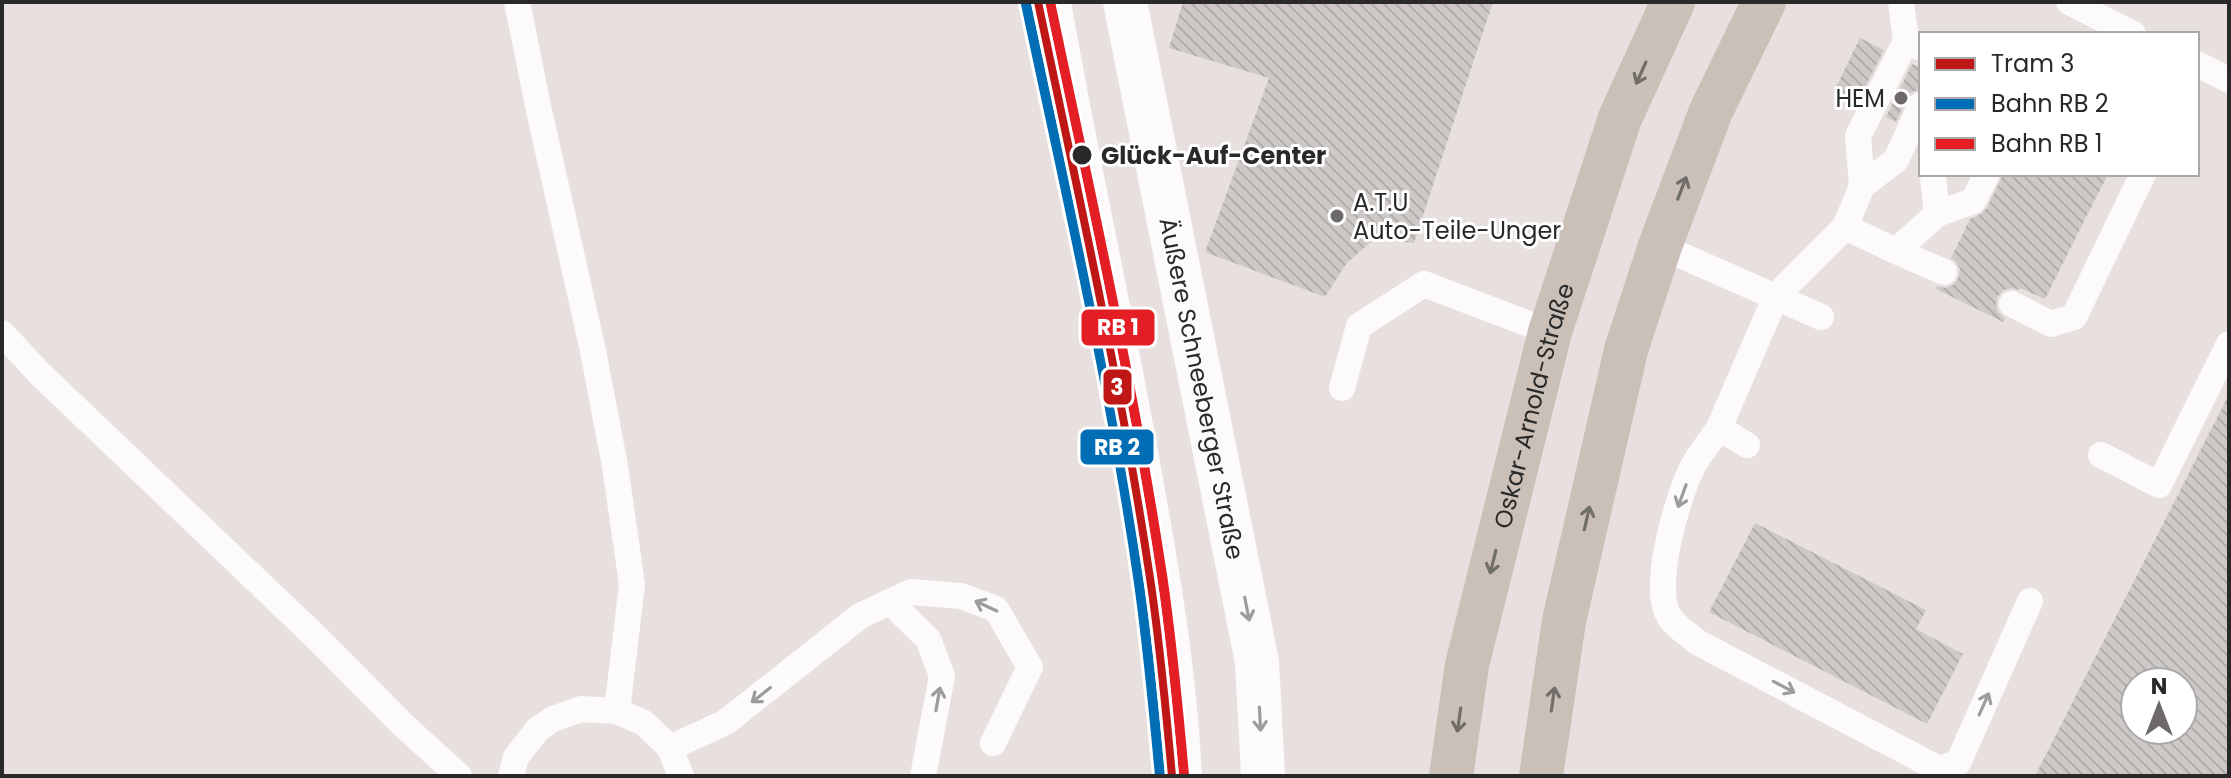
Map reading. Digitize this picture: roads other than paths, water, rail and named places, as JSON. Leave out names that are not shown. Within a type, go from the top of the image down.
[{"type":"main road","name":"Oskar-Arnold-Straße","points":[[1451,776],[1467,665],[1550,332],[1620,118],[1673,2]]},
{"type":"main road","points":[[1541,776],[1564,621],[1626,350],[1660,246],[1711,111],[1764,2]]},
{"type":"street","name":"Äußere Schneeberger Straße","points":[[1125,2],[1257,662],[1263,776]]},
{"type":"lane","points":[[517,2],[593,351],[628,554],[632,584],[617,711]]},
{"type":"lane","points":[[1058,2],[1175,619],[1189,776]]},
{"type":"lane","points":[[1901,2],[1913,44],[1858,136],[1862,186],[1845,227],[1776,296],[1719,428],[1692,468],[1668,537],[1663,591],[1668,616],[1697,642],[1939,769],[1958,763],[2030,601]]},
{"type":"lane","points":[[2069,2],[2129,32]]},
{"type":"lane","points":[[2199,65],[2229,80]]},
{"type":"lane","points":[[1862,186],[1896,160],[1919,109]]},
{"type":"lane","points":[[1934,176],[1937,214]]},
{"type":"lane","points":[[1896,251],[1937,214],[1973,201],[1986,176]]},
{"type":"lane","points":[[2012,304],[2051,324],[2074,317],[2142,176]]},
{"type":"lane","points":[[1845,227],[1944,272]]},
{"type":"lane","points":[[1660,246],[1821,317]]},
{"type":"lane","points":[[1342,388],[1359,326],[1424,284],[1550,332]]},
{"type":"lane","points":[[2,333],[39,373],[459,776]]},
{"type":"lane","points":[[2101,455],[2159,485],[2229,344]]},
{"type":"lane","points":[[1719,428],[1747,445]]},
{"type":"lane","points":[[670,748],[726,722],[860,616],[911,592],[961,596],[996,609],[1030,667],[993,743]]},
{"type":"lane","points":[[890,602],[928,639],[942,676],[923,776]]},
{"type":"lane","points":[[511,776],[516,757],[538,729],[553,719],[581,709],[617,711],[644,723],[670,748],[681,776]]},
{"type":"tram line","name":"3","points":[[1038,2],[1139,505],[1157,627],[1172,776]]},
{"type":"place","name":"HEM","points":[[1901,98]]},
{"type":"place","name":"Glück-Auf-Center","points":[[1082,155]]},
{"type":"place","name":"A.T.U Auto-Teile-Unger","points":[[1337,216]]}]
